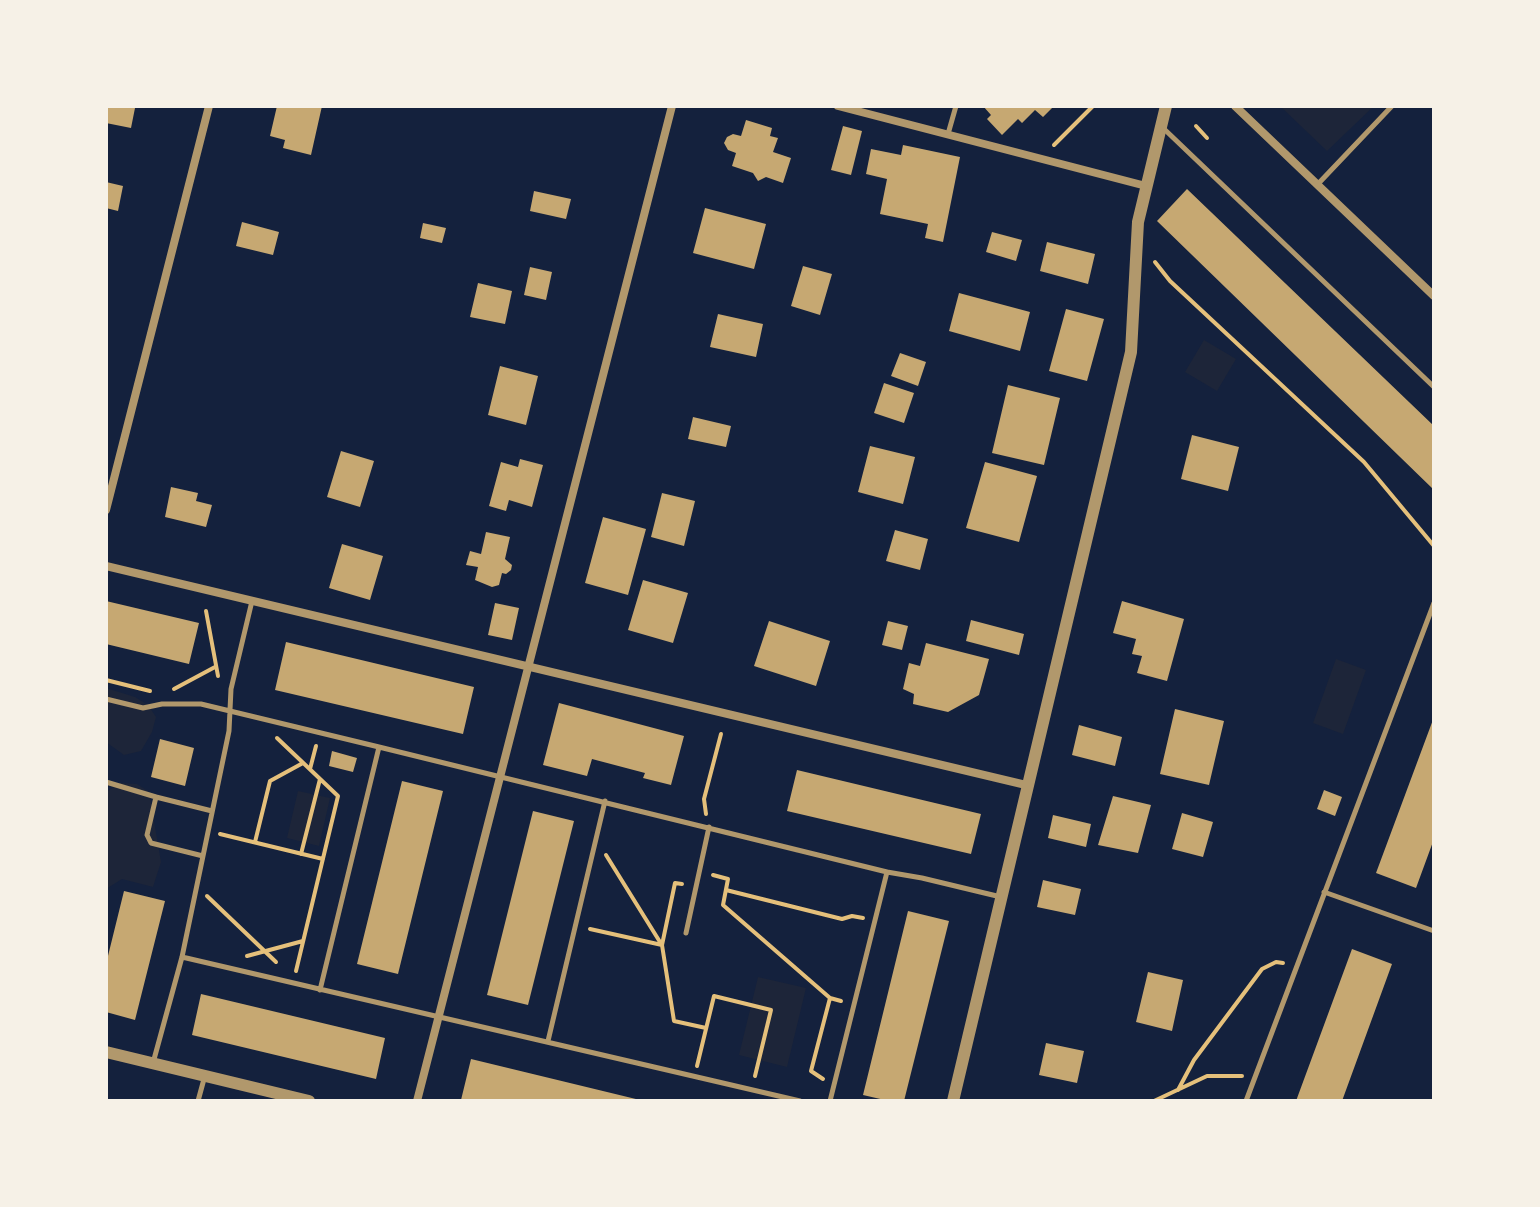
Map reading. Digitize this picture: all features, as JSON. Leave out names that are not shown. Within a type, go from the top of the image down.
[{"type":"street","points":[[106,510],[209,106]]},
{"type":"street","points":[[417,1101],[672,106]]},
{"type":"street","points":[[838,106],[1146,186]]},
{"type":"street","points":[[953,1101],[1131,352],[1138,222],[1166,106]]},
{"type":"street","points":[[1235,106],[1434,296]]},
{"type":"street","points":[[106,566],[1026,785]]},
{"type":"street","points":[[106,1052],[309,1101]]},
{"type":"lane","points":[[948,134],[956,106]]},
{"type":"lane","points":[[1317,185],[1392,106]]},
{"type":"lane","points":[[1161,126],[1434,387]]},
{"type":"lane","points":[[152,1064],[182,957],[229,731],[231,689],[252,601]]},
{"type":"lane","points":[[1246,1101],[1434,603]]},
{"type":"lane","points":[[106,699],[143,708],[162,704],[201,704],[887,872],[1001,897]]},
{"type":"lane","points":[[320,990],[379,747]]},
{"type":"lane","points":[[106,782],[212,811]]},
{"type":"lane","points":[[156,797],[147,835],[151,843],[203,856]]},
{"type":"lane","points":[[548,1041],[605,801]]},
{"type":"lane","points":[[686,933],[709,827]]},
{"type":"lane","points":[[830,1101],[887,872]]},
{"type":"lane","points":[[1324,892],[1434,931]]},
{"type":"lane","points":[[182,957],[800,1101]]},
{"type":"lane","points":[[198,1101],[204,1076]]},
{"type":"path","points":[[1040,158],[1093,106]]},
{"type":"path","points":[[1196,126],[1207,138]]},
{"type":"path","points":[[1148,253],[1170,281],[1364,462],[1434,546]]},
{"type":"path","points":[[206,611],[219,681]]},
{"type":"path","points":[[106,680],[164,694],[239,655]]},
{"type":"path","points":[[162,704],[164,694]]},
{"type":"path","points":[[255,717],[338,796],[293,982]]},
{"type":"path","points":[[310,770],[319,732]]},
{"type":"path","points":[[709,827],[704,799],[721,734]]},
{"type":"path","points":[[255,842],[270,781],[303,763]]},
{"type":"path","points":[[301,854],[320,779]]},
{"type":"path","points":[[208,831],[323,859]]},
{"type":"path","points":[[596,839],[659,935],[674,1021],[706,1028]]},
{"type":"path","points":[[699,872],[728,879],[723,905],[830,998],[854,1004]]},
{"type":"path","points":[[662,945],[675,883],[696,888]]},
{"type":"path","points":[[197,886],[293,982]]},
{"type":"path","points":[[726,890],[842,919],[852,916],[875,921]]},
{"type":"path","points":[[575,926],[662,945]]},
{"type":"path","points":[[213,965],[303,941]]},
{"type":"path","points":[[1178,1090],[1194,1060],[1262,969],[1276,962],[1297,965]]},
{"type":"path","points":[[695,1076],[714,996],[771,1010],[759,1062]]},
{"type":"path","points":[[830,998],[811,1071],[834,1087]]},
{"type":"path","points":[[1154,1101],[1207,1076],[1255,1076]]},
{"type":"shaded area","points":[[1280,106],[1374,106],[1327,151]]},
{"type":"shaded area","points":[[1204,340],[1236,359],[1217,391],[1185,372]]},
{"type":"shaded area","points":[[1336,659],[1366,670],[1343,734],[1313,723]]},
{"type":"shaded area","points":[[106,688],[135,697],[148,705],[156,717],[141,751],[124,755],[106,742]]},
{"type":"shaded area","points":[[121,783],[137,784],[149,792],[161,862],[153,887],[122,879],[106,889],[106,792]]},
{"type":"shaded area","points":[[298,791],[330,798],[319,846],[287,838]]},
{"type":"shaded area","points":[[758,977],[806,988],[787,1067],[739,1055]]},
{"type":"building","points":[[106,106],[135,108],[131,128],[106,123]]},
{"type":"building","points":[[277,106],[322,106],[311,155],[283,148],[285,140],[270,136]]},
{"type":"building","points":[[983,106],[1054,106],[1043,117],[1035,110],[1022,123],[1018,119],[1002,135],[987,119],[991,115]]},
{"type":"building","points":[[746,120],[772,128],[770,136],[778,138],[773,152],[791,158],[783,183],[766,177],[758,181],[753,173],[732,166],[736,153],[728,150],[724,143],[733,134],[741,136]]},
{"type":"building","points":[[843,126],[862,131],[851,175],[831,170]]},
{"type":"building","points":[[903,145],[960,157],[943,242],[925,238],[928,224],[880,214],[887,179],[866,174],[871,149],[901,155]]},
{"type":"building","points":[[106,182],[123,186],[118,211],[106,208]]},
{"type":"building","points":[[1187,189],[1434,426],[1434,490],[1157,221]]},
{"type":"building","points":[[534,191],[571,199],[566,219],[530,211]]},
{"type":"building","points":[[705,208],[766,224],[754,269],[693,253]]},
{"type":"building","points":[[242,222],[279,232],[273,255],[236,246]]},
{"type":"building","points":[[423,223],[446,228],[442,243],[420,238]]},
{"type":"building","points":[[992,232],[1022,240],[1016,261],[986,252]]},
{"type":"building","points":[[1047,242],[1095,254],[1088,284],[1040,271]]},
{"type":"building","points":[[803,266],[832,274],[820,315],[791,306]]},
{"type":"building","points":[[530,267],[552,272],[546,300],[524,295]]},
{"type":"building","points":[[478,283],[512,291],[505,324],[470,317]]},
{"type":"building","points":[[959,293],[1030,312],[1020,351],[949,331]]},
{"type":"building","points":[[1066,309],[1104,319],[1087,381],[1049,371]]},
{"type":"building","points":[[718,314],[763,324],[756,357],[710,347]]},
{"type":"building","points":[[900,353],[926,362],[918,386],[891,376]]},
{"type":"building","points":[[500,366],[538,376],[526,425],[488,415]]},
{"type":"building","points":[[884,383],[914,393],[904,423],[874,413]]},
{"type":"building","points":[[1008,385],[1060,398],[1044,465],[992,453]]},
{"type":"building","points":[[693,417],[731,426],[726,447],[688,439]]},
{"type":"building","points":[[1192,435],[1239,447],[1228,491],[1181,479]]},
{"type":"building","points":[[870,446],[915,457],[903,504],[858,492]]},
{"type":"building","points":[[341,451],[374,461],[360,507],[327,497]]},
{"type":"building","points":[[520,459],[543,465],[532,507],[509,500],[506,511],[489,506],[501,462],[518,467]]},
{"type":"building","points":[[985,462],[1037,476],[1019,542],[966,528]]},
{"type":"building","points":[[171,487],[198,493],[196,501],[212,505],[206,527],[165,517]]},
{"type":"building","points":[[662,493],[695,501],[684,546],[651,537]]},
{"type":"building","points":[[603,517],[646,529],[628,595],[585,583]]},
{"type":"building","points":[[895,530],[928,539],[920,570],[886,561]]},
{"type":"building","points":[[486,532],[510,537],[505,559],[512,565],[511,570],[502,573],[499,585],[492,587],[475,580],[478,567],[466,565],[470,551],[481,554]]},
{"type":"building","points":[[342,544],[383,556],[370,600],[329,588]]},
{"type":"building","points":[[643,580],[688,593],[673,643],[628,630]]},
{"type":"building","points":[[106,601],[199,623],[189,664],[106,644]]},
{"type":"building","points":[[1122,601],[1184,619],[1167,681],[1137,673],[1142,656],[1132,654],[1136,639],[1113,633]]},
{"type":"building","points":[[495,603],[519,608],[512,640],[488,635]]},
{"type":"building","points":[[971,620],[1024,634],[1019,655],[966,641]]},
{"type":"building","points":[[769,621],[830,641],[816,686],[754,666]]},
{"type":"building","points":[[888,621],[908,626],[902,650],[882,645]]},
{"type":"building","points":[[286,642],[474,687],[463,734],[275,690]]},
{"type":"building","points":[[926,643],[989,659],[979,695],[948,712],[913,704],[914,694],[903,689],[909,663],[920,666]]},
{"type":"building","points":[[559,703],[684,736],[671,785],[643,778],[645,773],[592,759],[587,776],[543,765]]},
{"type":"building","points":[[1175,709],[1224,721],[1209,785],[1160,774]]},
{"type":"building","points":[[1434,717],[1434,839],[1416,888],[1376,873]]},
{"type":"building","points":[[1079,725],[1122,737],[1115,766],[1072,755]]},
{"type":"building","points":[[160,739],[194,748],[185,786],[151,777]]},
{"type":"building","points":[[332,751],[357,758],[353,772],[329,766]]},
{"type":"building","points":[[797,770],[981,814],[971,854],[787,811]]},
{"type":"building","points":[[402,781],[443,791],[398,974],[357,964]]},
{"type":"building","points":[[1324,790],[1342,797],[1335,816],[1317,809]]},
{"type":"building","points":[[1113,796],[1151,805],[1138,853],[1098,845]]},
{"type":"building","points":[[533,811],[574,821],[528,1005],[487,995]]},
{"type":"building","points":[[1182,813],[1213,822],[1203,857],[1172,849]]},
{"type":"building","points":[[1053,815],[1091,824],[1086,847],[1048,838]]},
{"type":"building","points":[[1043,880],[1081,889],[1075,915],[1037,907]]},
{"type":"building","points":[[124,891],[165,901],[135,1020],[106,1012],[106,964]]},
{"type":"building","points":[[908,911],[949,921],[904,1101],[889,1101],[863,1095]]},
{"type":"building","points":[[1352,949],[1392,964],[1342,1101],[1296,1101]]},
{"type":"building","points":[[1148,972],[1183,980],[1172,1031],[1136,1022]]},
{"type":"building","points":[[201,994],[385,1038],[376,1079],[192,1035]]},
{"type":"building","points":[[1046,1043],[1084,1051],[1077,1083],[1039,1075]]},
{"type":"building","points":[[471,1059],[640,1100],[640,1101],[461,1100]]}]
